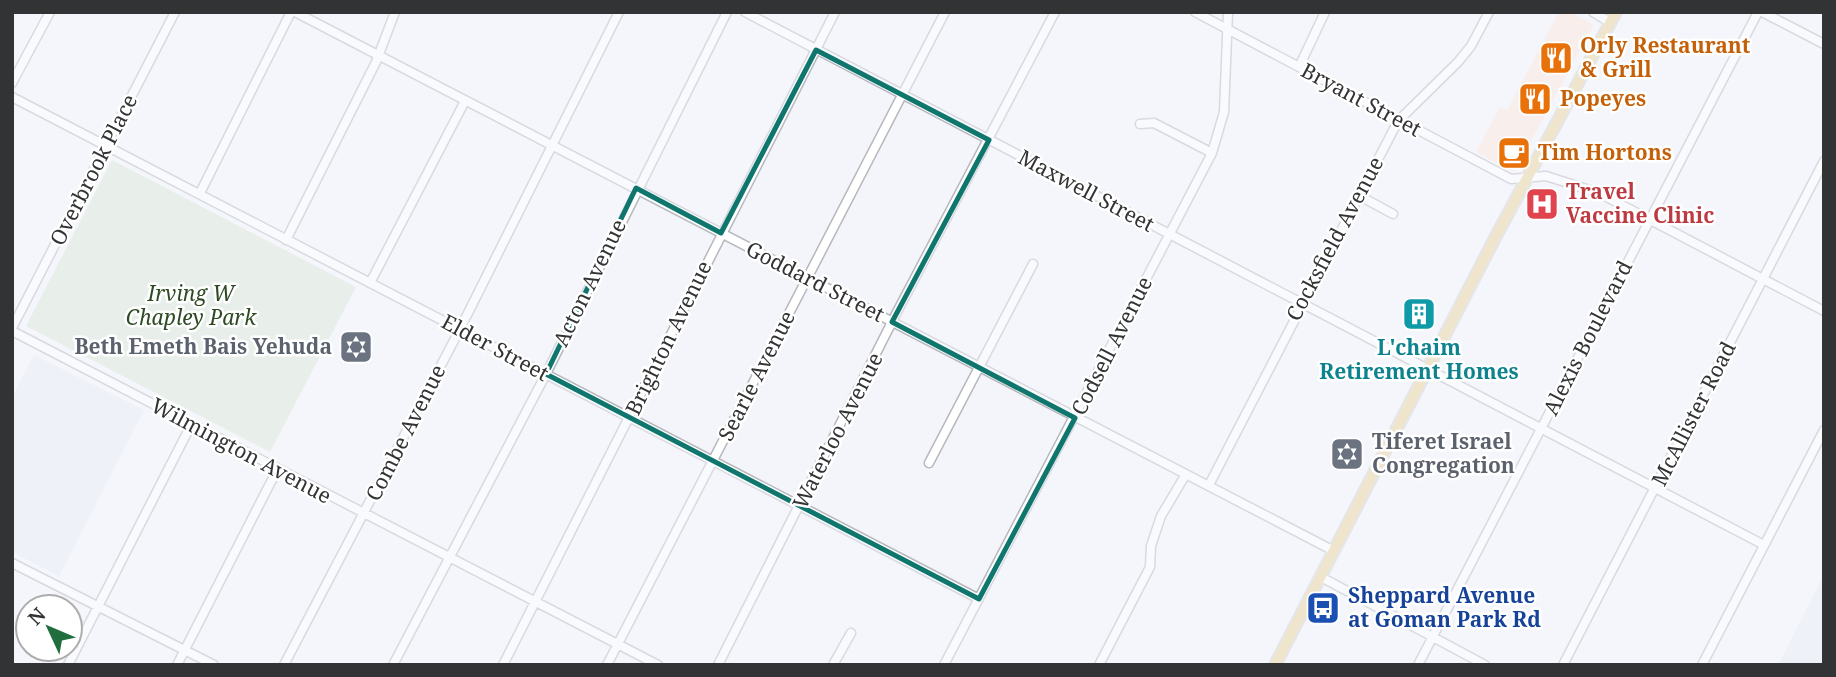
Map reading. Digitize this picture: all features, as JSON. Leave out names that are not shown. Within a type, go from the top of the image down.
[{"type":"main road","points":[[1275,665],[1613,17]]},
{"type":"street","points":[[12,83],[50,12]]},
{"type":"street","name":"Overbrook Place","points":[[12,329],[175,12]]},
{"type":"street","points":[[200,193],[293,12]]},
{"type":"street","name":"Goddard Street","points":[[293,12],[1334,551]]},
{"type":"street","points":[[286,240],[379,55],[396,12]]},
{"type":"street","name":"Combe Avenue","points":[[284,665],[460,329],[550,144],[619,12]]},
{"type":"street","name":"Acton Avenue","points":[[393,665],[545,374],[726,12]]},
{"type":"street","name":"Maxwell Street","points":[[745,12],[1764,545]]},
{"type":"street","name":"Brighton Avenue","points":[[503,665],[835,12]]},
{"type":"street","name":"Searle Avenue","points":[[607,665],[945,12]]},
{"type":"street","name":"Waterloo Avenue","points":[[718,665],[892,322],[1055,12]]},
{"type":"street","name":"Bryant Street","points":[[1195,12],[1511,179],[1546,176],[1599,193],[1824,311]]},
{"type":"street","name":"Codsell Avenue","points":[[944,665],[1212,153],[1224,112],[1228,12]]},
{"type":"street","points":[[1299,66],[1325,12]]},
{"type":"street","name":"Cocksfield Avenue","points":[[1209,485],[1357,195],[1398,121],[1458,62],[1471,46],[1489,12]]},
{"type":"street","points":[[1593,12],[1613,17]]},
{"type":"street","points":[[1760,12],[1824,44]]},
{"type":"street","name":"Alexis Boulevard","points":[[1418,665],[1649,219],[1760,12]]},
{"type":"street","name":"Elder Street","points":[[12,97],[979,599]]},
{"type":"street","points":[[370,283],[465,101]]},
{"type":"street","points":[[1140,124],[1154,123],[1212,153]]},
{"type":"street","name":"McAllister Road","points":[[1563,665],[1824,162]]},
{"type":"street","points":[[1357,195],[1394,214]]},
{"type":"street","points":[[929,463],[1033,264]]},
{"type":"street","name":"Wilmington Avenue","points":[[12,329],[277,470],[658,665]]},
{"type":"street","points":[[68,665],[191,425]]},
{"type":"street","points":[[1702,665],[1824,430]]},
{"type":"street","points":[[177,665],[277,470]]},
{"type":"street","points":[[1099,665],[1150,567],[1151,546],[1161,516],[1186,474]]},
{"type":"street","points":[[12,563],[214,665]]},
{"type":"street","points":[[1321,576],[1485,665]]},
{"type":"street","points":[[834,665],[851,632]]},
{"type":"highlighted area","points":[[816,50],[989,140],[892,322],[1075,418],[979,599],[546,374],[636,188],[721,233]]},
{"type":"shaded area","points":[[1559,12],[1571,12],[1594,25],[1514,172],[1476,152],[1500,107],[1507,110]]},
{"type":"shaded area","points":[[34,355],[144,410],[59,576],[12,552],[12,397]]},
{"type":"shaded area","points":[[1824,575],[1824,665],[1778,665]]},
{"type":"green space","name":"Irving W Chapley Park","points":[[112,160],[356,287],[270,452],[26,326]]},
{"type":"place","name":"Orly Restaurant & Grill","points":[[1556,58]]},
{"type":"place","name":"Popeyes","points":[[1535,99]]},
{"type":"place","name":"Tim Hortons","points":[[1514,153]]},
{"type":"place","name":"Travel Vaccine Clinic","points":[[1542,204]]},
{"type":"place","name":"L'chaim Retirement Homes","points":[[1419,314]]},
{"type":"place","name":"Beth Emeth Bais Yehuda","points":[[356,347]]},
{"type":"place","name":"Tiferet Israel Congregation","points":[[1347,454]]},
{"type":"place","name":"Sheppard Avenue at Goman Park Rd","points":[[1323,608]]}]
